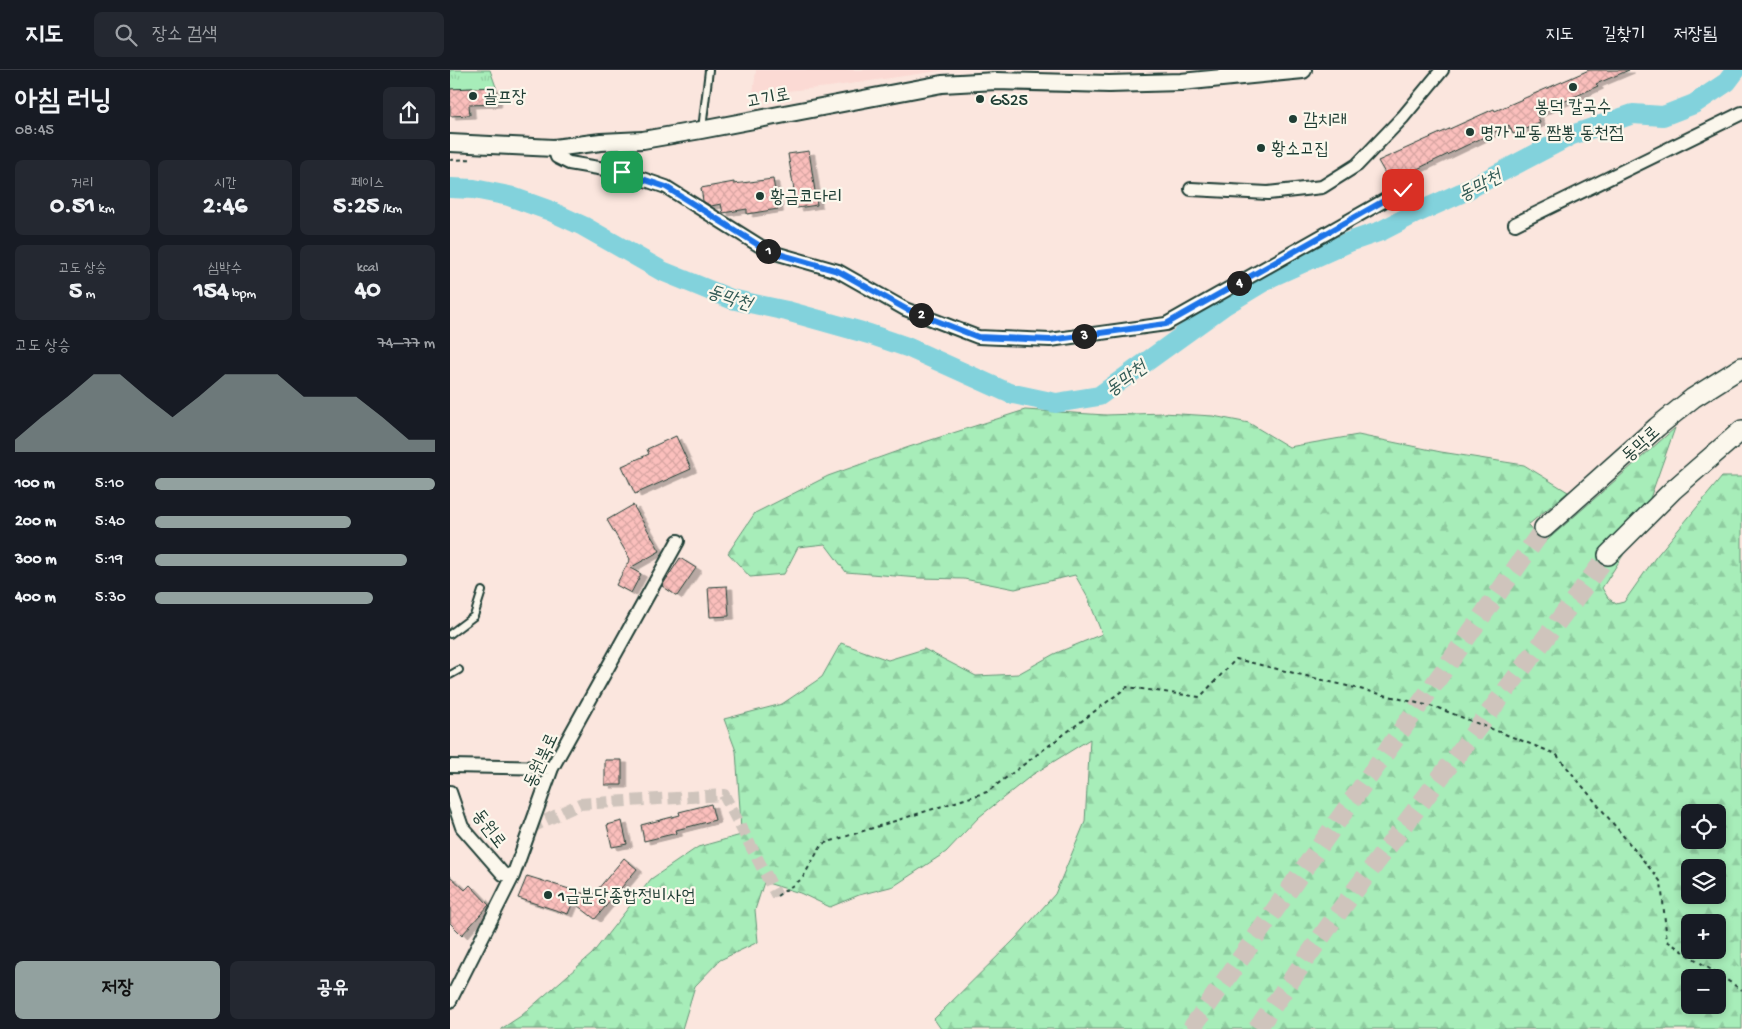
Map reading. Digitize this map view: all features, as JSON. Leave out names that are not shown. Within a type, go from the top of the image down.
[{"type":"main road","name":"동막로","points":[[1544,528],[1657,426],[1693,398],[1742,367]]},
{"type":"main road","points":[[1608,555],[1673,490],[1742,430]]},
{"type":"street","name":"고기로","points":[[450,144],[554,148],[643,140],[942,84],[1046,76],[1109,84],[1180,82],[1303,70]]},
{"type":"street","points":[[1191,189],[1268,193],[1322,187],[1357,165],[1403,117],[1442,70]]},
{"type":"street","points":[[1515,224],[1742,113]]},
{"type":"street","points":[[554,148],[557,157],[569,163],[622,172],[666,187],[768,251],[838,271],[906,309],[978,337],[1050,340],[1166,324],[1403,190]]},
{"type":"street","name":"동원북로","points":[[451,998],[513,876],[552,768],[678,541]]},
{"type":"street","points":[[450,766],[552,768]]},
{"type":"street","name":"동원로","points":[[450,792],[462,826],[503,874],[513,876]]},
{"type":"lane","points":[[702,130],[709,70]]},
{"type":"lane","points":[[450,634],[474,616],[482,591]]},
{"type":"lane","points":[[450,675],[459,670]]},
{"type":"path","points":[[777,896],[802,879],[822,844],[987,792],[1127,686],[1200,697],[1236,659],[1438,708],[1556,754],[1661,882],[1667,942],[1742,990]]},
{"type":"shaded area","points":[[756,70],[945,70],[829,87],[753,94]]},
{"type":"green space","name":"골프장","points":[[450,70],[490,70],[496,87],[450,89]]},
{"type":"green space","points":[[1025,410],[1106,415],[1163,413],[1213,416],[1249,423],[1289,447],[1358,435],[1441,452],[1524,465],[1568,492],[1528,525],[1544,543],[1675,428],[1638,532],[1602,588],[1608,598],[1616,604],[1624,602],[1655,558],[1722,477],[1742,477],[1742,1029],[941,1029],[934,1019],[1016,938],[1055,894],[1085,822],[1090,739],[1032,775],[979,817],[946,852],[894,886],[859,895],[830,907],[800,893],[764,882],[755,910],[758,942],[720,960],[695,986],[682,1029],[501,1029],[521,1016],[592,954],[651,879],[698,847],[741,835],[736,751],[724,719],[782,704],[822,677],[841,643],[888,660],[924,649],[976,676],[1018,674],[1054,654],[1102,634],[1088,598],[1075,575],[1015,589],[964,579],[920,578],[846,572],[825,544],[798,547],[784,574],[750,577],[728,553],[755,513],[828,476],[909,447]]},
{"type":"building","points":[[1589,70],[1629,70],[1596,84],[1598,86],[1537,114],[1540,123],[1513,134],[1509,125],[1390,182],[1378,161],[1494,109],[1495,111]]},
{"type":"building","name":"골프장","points":[[496,87],[496,104],[469,105],[470,115],[450,116],[450,89]]},
{"type":"building","points":[[809,151],[817,205],[797,208],[788,154]]},
{"type":"building","points":[[773,179],[778,209],[747,214],[747,209],[723,213],[721,204],[711,206],[703,201],[701,188],[734,182],[734,184]]},
{"type":"building","points":[[676,436],[691,469],[635,494],[622,466],[649,454],[647,449]]},
{"type":"building","points":[[633,505],[660,551],[630,568],[641,574],[631,593],[616,585],[630,559],[607,520]]},
{"type":"building","points":[[680,558],[696,568],[677,596],[662,586]]},
{"type":"building","points":[[727,586],[729,616],[710,617],[708,587]]},
{"type":"building","points":[[605,760],[622,760],[622,785],[605,785]]},
{"type":"building","points":[[711,804],[715,820],[676,830],[677,833],[644,841],[641,825],[680,815],[679,812]]},
{"type":"building","points":[[622,821],[627,844],[612,847],[607,825]]},
{"type":"building","points":[[624,858],[637,869],[595,919],[573,902],[568,914],[518,898],[527,876],[592,896]]},
{"type":"building","points":[[450,876],[465,890],[470,885],[489,905],[462,935],[450,923]]},
{"type":"waterway","name":"동막천","points":[[450,188],[474,189],[509,196],[548,210],[583,226],[662,271],[731,299],[787,311],[869,334],[907,347],[1009,393],[1056,403],[1099,396],[1225,305],[1273,276],[1349,242],[1381,231],[1461,193],[1572,135],[1633,114],[1663,116],[1694,104],[1727,82],[1736,70]]},
{"type":"tunnel","points":[[1191,1029],[1544,528]]},
{"type":"tunnel","points":[[1257,1029],[1338,913],[1608,555]]},
{"type":"tunnel","points":[[530,828],[580,804],[724,795],[777,896]]},
{"type":"place","name":"봉덕 칼국수","points":[[1573,87]]},
{"type":"place","name":"골프장","points":[[473,96]]},
{"type":"place","name":"GS25","points":[[980,99]]},
{"type":"place","name":"감치래","points":[[1293,119]]},
{"type":"place","name":"명가 교동 짬뽕 동천점","points":[[1470,132]]},
{"type":"place","name":"황소고집","points":[[1261,148]]},
{"type":"place","name":"황금코다리","points":[[760,196]]},
{"type":"place","name":"1급분당종합정비사업","points":[[548,895]]},
{"type":"route","points":[[622,172],[666,187],[768,251],[838,271],[906,309],[978,337],[1050,340],[1166,324],[1403,190]]}]
